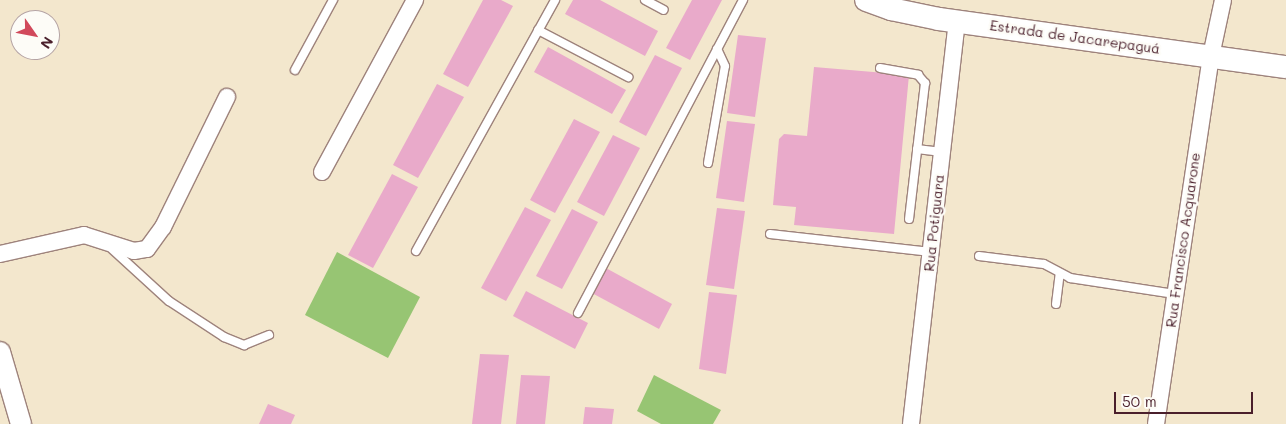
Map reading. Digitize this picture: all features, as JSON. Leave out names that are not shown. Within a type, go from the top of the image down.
[{"type":"main road","name":"Estrada de Jacarepaguá","points":[[866,0],[894,5],[957,22],[1286,66]]},
{"type":"street","points":[[322,172],[415,0]]},
{"type":"street","name":"Rua Francisco Acquarone","points":[[1156,424],[1211,56],[1223,0]]},
{"type":"street","name":"Rua Potiguara","points":[[911,424],[957,22]]},
{"type":"street","points":[[0,254],[71,235],[102,239],[134,251],[146,249],[153,242],[227,97]]},
{"type":"street","points":[[0,352],[6,393],[21,424]]},
{"type":"lane","points":[[295,70],[333,0]]},
{"type":"lane","points":[[416,251],[555,0]]},
{"type":"lane","points":[[645,0],[664,10]]},
{"type":"lane","points":[[578,313],[743,0]]},
{"type":"lane","points":[[538,30],[628,77]]},
{"type":"lane","points":[[708,163],[725,66],[717,49]]},
{"type":"lane","points":[[880,68],[923,77],[925,83],[909,219]]},
{"type":"lane","points":[[917,149],[942,152]]},
{"type":"lane","points":[[770,234],[931,252]]},
{"type":"lane","points":[[102,239],[169,300],[224,337],[244,345],[269,335]]},
{"type":"lane","points":[[979,256],[1044,264],[1060,273],[1079,280],[1175,294]]},
{"type":"lane","points":[[1056,304],[1060,273]]},
{"type":"green space","points":[[337,252],[420,297],[388,358],[305,315]]},
{"type":"green space","points":[[654,375],[721,410],[713,424],[661,424],[637,411]]},
{"type":"building","points":[[483,0],[501,0],[513,6],[468,87],[443,74]]},
{"type":"building","points":[[573,0],[600,0],[658,31],[645,56],[565,14]]},
{"type":"building","points":[[692,0],[722,0],[690,60],[666,48]]},
{"type":"building","points":[[738,35],[766,38],[755,117],[727,113]]},
{"type":"building","points":[[548,47],[626,90],[612,114],[534,72]]},
{"type":"building","points":[[655,55],[682,68],[646,136],[619,122]]},
{"type":"building","points":[[814,67],[909,75],[894,234],[794,225],[796,207],[773,205],[779,139],[784,134],[807,136]]},
{"type":"building","points":[[437,84],[464,97],[418,178],[393,165]]},
{"type":"building","points":[[574,119],[600,132],[555,213],[530,200]]},
{"type":"building","points":[[727,121],[755,124],[744,202],[716,198]]},
{"type":"building","points":[[613,135],[640,148],[604,216],[577,202]]},
{"type":"building","points":[[392,174],[418,187],[373,268],[348,255]]},
{"type":"building","points":[[525,207],[551,220],[506,301],[481,288]]},
{"type":"building","points":[[717,208],[745,211],[734,289],[706,285]]},
{"type":"building","points":[[572,209],[598,222],[562,289],[536,276]]},
{"type":"building","points":[[604,267],[672,304],[659,329],[590,292]]},
{"type":"building","points":[[526,291],[588,323],[575,349],[513,316]]},
{"type":"building","points":[[709,292],[737,295],[726,374],[699,369]]},
{"type":"building","points":[[480,354],[509,355],[501,424],[472,424]]},
{"type":"building","points":[[521,375],[550,376],[545,424],[516,424]]},
{"type":"building","points":[[268,404],[295,415],[291,424],[259,424]]},
{"type":"building","points":[[585,407],[614,409],[612,424],[583,424]]}]
